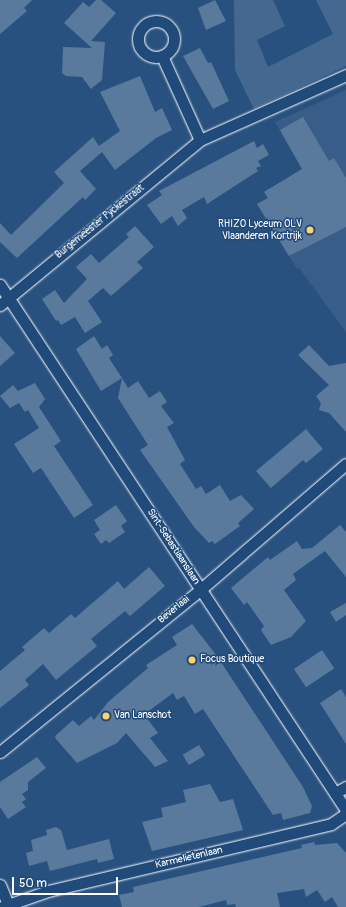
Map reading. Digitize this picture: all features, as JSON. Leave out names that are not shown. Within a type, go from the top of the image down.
[{"type":"street","points":[[162,56],[200,140]]},
{"type":"street","name":"Burgemeester Pyckestraat","points":[[4,301],[200,140],[346,75]]},
{"type":"street","name":"Sint-Sebastiaanslaan","points":[[0,285],[4,301],[201,588],[346,810]]},
{"type":"street","name":"Beverlaai","points":[[0,752],[201,588],[346,464]]},
{"type":"street","points":[[335,793],[346,787]]},
{"type":"street","name":"Karmelietenlaan","points":[[6,906],[48,891],[332,824],[346,814]]},
{"type":"street","points":[[0,885],[6,906]]},
{"type":"shaded area","points":[[234,0],[273,0],[285,26],[257,40],[268,67],[333,34],[316,0],[346,0],[346,66],[254,109],[235,70]]},
{"type":"shaded area","name":"RHIZO Lyceum OLV Vlaanderen Kortrijk","points":[[346,90],[346,332],[299,268],[297,269],[257,204],[268,198],[264,192],[302,169],[275,122]]},
{"type":"building","points":[[0,0],[32,0],[24,8],[27,11],[0,34]]},
{"type":"building","points":[[96,0],[101,0],[116,13],[91,41],[105,42],[102,80],[91,89],[82,77],[66,76],[62,73],[63,47],[92,48],[64,23],[83,2],[89,7]]},
{"type":"building","points":[[215,0],[226,21],[206,30],[198,8]]},
{"type":"building","points":[[200,48],[208,63],[211,62],[229,101],[213,109],[183,56]]},
{"type":"building","points":[[140,76],[155,112],[162,108],[172,130],[156,138],[115,170],[102,152],[80,171],[96,189],[85,200],[83,197],[17,258],[0,242],[0,223],[11,235],[64,183],[54,172],[93,137],[99,146],[120,131],[100,92]]},
{"type":"building","points":[[303,117],[329,161],[334,158],[346,178],[346,227],[289,256],[257,204],[268,198],[264,192],[302,169],[280,130]]},
{"type":"building","points":[[254,141],[257,148],[263,144],[269,155],[258,161],[261,166],[256,168],[258,171],[207,204],[204,197],[182,210],[187,218],[178,226],[172,216],[161,224],[147,205],[162,195],[159,191]]},
{"type":"building","points":[[135,226],[154,247],[137,262],[143,268],[111,296],[103,288],[88,301],[102,322],[85,333],[75,317],[61,325],[58,320],[56,321],[42,299],[55,290],[64,303],[87,279],[76,267],[91,254],[99,263],[129,237],[126,234]]},
{"type":"building","points":[[0,336],[15,353],[0,366]]},
{"type":"building","points":[[94,336],[102,349],[107,345],[113,355],[109,358],[122,378],[101,391],[76,349]]},
{"type":"building","points":[[309,345],[329,366],[346,363],[346,432],[329,413],[319,410],[321,403],[316,396],[329,385],[298,355]]},
{"type":"building","points":[[122,378],[128,388],[138,381],[149,398],[160,391],[167,402],[161,406],[174,423],[167,427],[185,460],[180,464],[196,489],[201,486],[206,494],[220,485],[230,501],[241,495],[254,509],[238,523],[240,526],[215,544],[212,541],[209,543],[194,527],[140,450],[148,445],[118,398]]},
{"type":"building","points":[[35,383],[45,399],[39,407],[61,441],[54,446],[93,505],[74,518],[41,468],[33,473],[14,444],[39,428],[28,410],[25,412],[19,403],[10,408],[0,396],[13,385],[18,391]]},
{"type":"building","points":[[306,429],[323,449],[306,463],[303,460],[271,488],[256,471]]},
{"type":"building","points":[[116,505],[127,521],[121,526],[125,532],[109,543],[106,540],[101,544],[94,534],[100,530],[94,520]]},
{"type":"building","points":[[340,525],[346,532],[346,577],[325,551],[293,574],[296,580],[284,590],[306,621],[291,637],[271,645],[261,630],[264,626],[247,602],[244,605],[231,588],[268,557],[270,560],[297,541],[302,549],[312,548]]},
{"type":"building","points":[[149,567],[165,586],[130,616],[125,611],[91,639],[97,646],[56,680],[43,664],[25,680],[29,685],[0,708],[0,671],[25,650],[22,647],[44,628],[49,633],[71,614],[75,618],[118,581],[124,589]]},
{"type":"building","points":[[346,603],[346,615],[336,622],[330,612]]},
{"type":"building","points":[[192,624],[217,656],[303,787],[312,806],[310,813],[283,820],[281,813],[273,815],[203,709],[195,714],[184,696],[177,700],[173,693],[146,713],[146,717],[158,733],[150,738],[168,761],[155,767],[126,733],[117,743],[77,763],[56,739],[55,736],[73,720],[79,726],[91,716],[94,720],[108,702],[148,668],[146,665],[177,645],[172,637]]},
{"type":"building","points":[[322,650],[334,668],[306,687],[294,669]]},
{"type":"building","points":[[341,689],[346,697],[346,744],[320,703]]},
{"type":"building","points":[[199,745],[205,755],[189,765],[183,755]]},
{"type":"building","points":[[37,757],[46,768],[28,782],[28,790],[22,794],[26,799],[22,802],[26,807],[8,819],[0,807],[0,782]]},
{"type":"building","points":[[210,784],[220,802],[233,799],[243,830],[152,851],[142,822],[163,817],[161,808],[186,802],[183,790]]},
{"type":"building","points":[[56,827],[61,830],[67,850],[109,839],[114,859],[98,863],[97,859],[50,871],[47,861],[29,866],[26,853],[33,851],[31,840],[47,835],[46,830]]},
{"type":"building","points":[[314,842],[315,845],[337,843],[346,853],[346,907],[338,907],[332,897],[325,902],[317,890],[306,897],[304,889],[277,893],[280,907],[236,907],[235,904],[227,905],[226,900],[199,907],[122,907],[119,895],[134,892],[133,887],[302,848],[301,845]]},
{"type":"place","name":"RHIZO Lyceum OLV Vlaanderen Kortrijk","points":[[310,230]]},
{"type":"place","name":"Focus Boutique","points":[[192,660]]},
{"type":"place","name":"Van Lanschot","points":[[106,716]]}]
